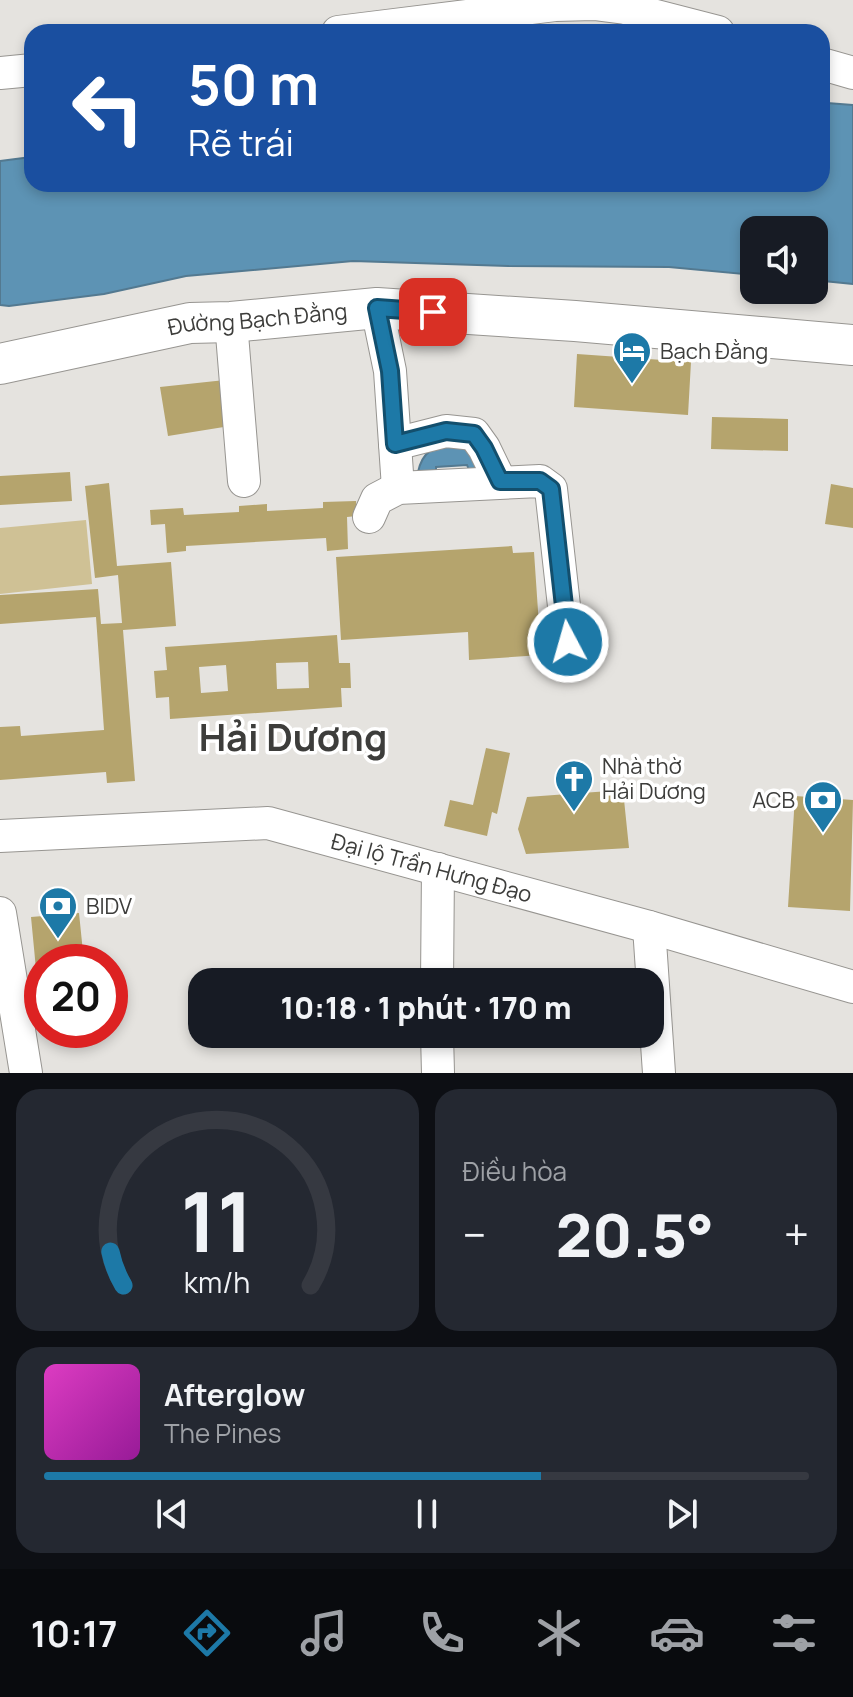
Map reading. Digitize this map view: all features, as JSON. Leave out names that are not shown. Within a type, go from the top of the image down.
[{"type":"main road","name":"Đường Bạch Đằng","points":[[0,364],[190,323],[377,308],[853,345]]},
{"type":"street","points":[[402,24],[555,5],[594,4],[625,8],[687,24]]},
{"type":"street","points":[[830,66],[853,73]]},
{"type":"street","points":[[0,73],[24,71]]},
{"type":"street","points":[[377,308],[390,371],[398,488]]},
{"type":"street","points":[[231,322],[244,481]]},
{"type":"street","points":[[395,444],[446,431],[474,434],[500,481]]},
{"type":"street","points":[[369,517],[377,499],[398,488],[540,481],[551,489],[568,642]]},
{"type":"street","name":"Đại lộ Trần Hưng Đạo","points":[[0,836],[268,823],[649,927],[853,987]]},
{"type":"street","points":[[437,968],[438,869]]},
{"type":"street","points":[[0,913],[26,1073]]},
{"type":"street","points":[[649,927],[659,1073]]},
{"type":"street","points":[[437,1048],[438,1073]]},
{"type":"shaded area","points":[[86,520],[92,584],[0,594],[0,528]]},
{"type":"water","points":[[830,103],[853,105],[853,284],[828,281],[828,216],[740,216],[740,274],[669,267],[353,261],[186,276],[104,294],[0,305],[0,161],[24,158],[24,192],[830,192]]},
{"type":"water","points":[[463,440],[486,468],[469,470],[467,465],[436,467],[436,471],[418,472],[429,452]]},
{"type":"building","name":"Bạch Đằng","points":[[577,354],[691,362],[688,415],[574,407]]},
{"type":"building","points":[[225,380],[230,426],[168,436],[160,387]]},
{"type":"building","points":[[712,417],[788,419],[788,451],[711,449]]},
{"type":"building","points":[[70,472],[72,501],[0,505],[0,476]]},
{"type":"building","points":[[109,483],[117,566],[171,562],[176,626],[123,630],[135,781],[107,783],[106,772],[0,780],[0,727],[20,726],[21,736],[104,730],[96,617],[0,624],[0,595],[98,589],[101,624],[122,623],[118,575],[95,578],[85,486]]},
{"type":"building","points":[[831,484],[853,488],[853,528],[825,524]]},
{"type":"building","points":[[356,501],[357,516],[347,517],[348,549],[327,551],[326,538],[186,546],[186,551],[167,553],[165,524],[151,525],[150,510],[183,508],[184,515],[239,512],[239,506],[267,504],[267,511],[323,508],[323,502]]},
{"type":"building","points":[[512,546],[513,553],[534,552],[541,655],[469,660],[468,632],[341,640],[336,557]]},
{"type":"building","points":[[337,635],[339,663],[350,663],[351,688],[341,688],[342,707],[170,719],[169,697],[156,698],[154,671],[167,670],[165,647]],"holes":[[[308,662],[309,688],[277,689],[276,663]],[[226,665],[228,691],[201,693],[199,667]]]},
{"type":"building","points":[[486,748],[510,753],[497,814],[492,812],[487,836],[444,826],[450,800],[473,805]]},
{"type":"building","name":"Nhà thờ Hải Dương","points":[[623,790],[629,848],[526,854],[518,829],[527,797]]},
{"type":"building","name":"ACB","points":[[795,796],[853,800],[850,911],[788,907]]},
{"type":"building","points":[[79,913],[82,944],[34,944],[31,917]]},
{"type":"place","name":"Bạch Đằng","points":[[632,385]]},
{"type":"place","name":"Nhà thờ Hải Dương","points":[[574,813]]},
{"type":"place","name":"ACB","points":[[823,834]]},
{"type":"place","name":"BIDV","points":[[58,940]]},
{"type":"district","name":"Hải Dương","points":[[293,736]]},
{"type":"route","points":[[433,312],[377,308],[390,371],[395,444],[446,431],[474,434],[500,481],[540,481],[551,489],[568,642]]}]
